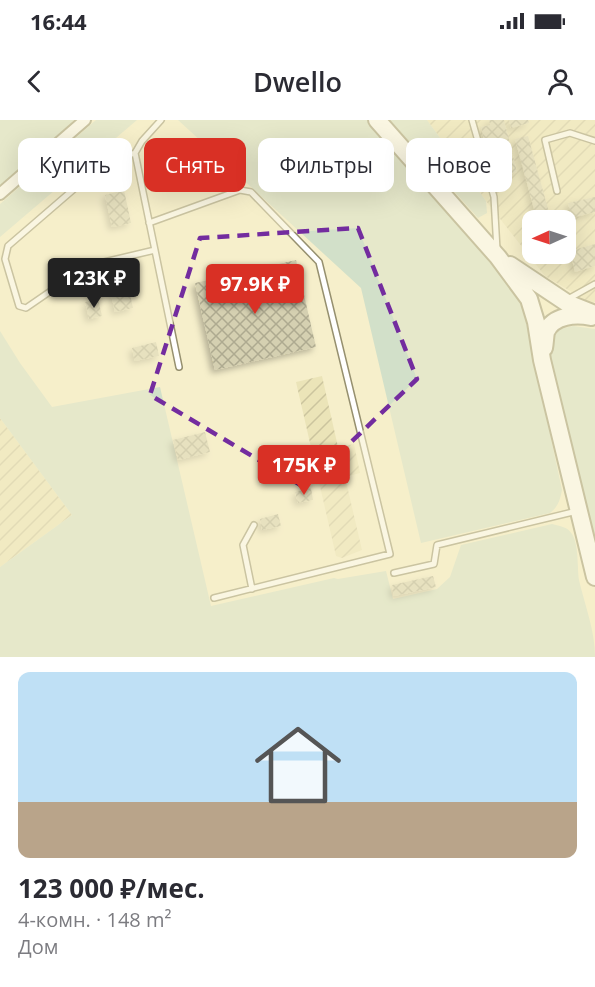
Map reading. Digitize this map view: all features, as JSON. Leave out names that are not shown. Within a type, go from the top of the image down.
[{"type":"main road","points":[[377,120],[498,257],[528,299],[536,322],[542,360],[595,577]]},
{"type":"main road","points":[[498,257],[564,301],[595,316]]},
{"type":"main road","points":[[542,360],[547,330],[555,322],[567,316],[595,316]]},
{"type":"street","points":[[0,194],[85,120]]},
{"type":"lane","points":[[155,250],[87,266],[26,308],[19,306],[5,259],[8,246],[103,164],[135,153],[142,141],[162,120]]},
{"type":"lane","points":[[472,120],[494,197],[498,257]]},
{"type":"lane","points":[[557,191],[545,140],[570,133],[595,141]]},
{"type":"lane","points":[[135,153],[179,367]]},
{"type":"lane","points":[[149,223],[240,190],[251,192],[319,262],[390,554],[214,598]]},
{"type":"lane","points":[[564,301],[595,284]]},
{"type":"lane","points":[[394,573],[434,564],[437,545],[578,510]]},
{"type":"lane","points":[[252,589],[243,545],[254,525]]},
{"type":"highlighted area","points":[[358,228],[417,379],[304,487],[150,395],[200,238]]},
{"type":"shaded area","points":[[427,120],[595,120],[595,302],[587,301],[545,276],[536,264],[576,264],[576,210],[522,210],[522,247],[479,192],[512,192],[512,138],[440,138]]},
{"type":"shaded area","points":[[322,376],[338,447],[354,444],[360,473],[345,477],[362,550],[342,558],[336,556],[296,382]]},
{"type":"shaded area","points":[[0,418],[72,515],[0,567]]},
{"type":"green space","points":[[0,120],[74,120],[57,138],[18,138],[18,171],[0,186]]},
{"type":"green space","points":[[96,120],[137,120],[116,138],[75,138]]},
{"type":"green space","points":[[178,120],[368,120],[384,138],[258,138],[258,192],[394,192],[394,150],[406,163],[406,192],[431,192],[507,279],[520,300],[562,490],[553,511],[421,543],[361,288],[246,182],[246,138],[198,138]]},
{"type":"green space","points":[[390,120],[427,120],[440,138],[406,138]]},
{"type":"green space","points":[[18,188],[18,192],[53,192],[0,237],[0,204]]},
{"type":"green space","points":[[455,192],[479,192],[486,201],[487,213],[478,218]]},
{"type":"green space","points":[[573,326],[595,329],[595,553],[548,358],[551,340],[556,330]]},
{"type":"green space","points":[[0,331],[52,407],[160,387],[211,606],[334,578],[386,571],[393,599],[437,589],[450,577],[461,545],[552,524],[564,527],[574,539],[579,580],[592,628],[595,657],[0,657],[0,567],[72,515],[0,418]]},
{"type":"building","points":[[489,120],[504,120],[508,138],[484,138],[481,127],[490,125]]},
{"type":"building","points":[[509,120],[528,120],[529,123],[511,128]]},
{"type":"building","points":[[528,136],[548,210],[534,210],[515,139]]},
{"type":"building","points":[[512,152],[517,172],[512,173]]},
{"type":"building","points":[[124,192],[131,223],[112,227],[105,195]]},
{"type":"building","points":[[595,197],[595,212],[576,217],[576,210],[570,210],[568,203]]},
{"type":"building","points":[[595,244],[595,266],[575,272],[573,264],[576,264],[576,249]]},
{"type":"building","points":[[296,260],[316,347],[215,370],[195,283]]},
{"type":"building","points":[[129,290],[133,308],[115,312],[111,294]]},
{"type":"building","points":[[98,299],[102,316],[89,319],[85,302]]},
{"type":"building","points":[[156,342],[159,356],[135,361],[132,348]]},
{"type":"building","points":[[205,432],[210,452],[178,460],[173,440]]},
{"type":"building","points":[[311,488],[313,500],[298,503],[295,492]]},
{"type":"building","points":[[278,514],[281,526],[262,530],[260,519]]},
{"type":"building","points":[[433,576],[436,587],[394,596],[392,585]]}]
